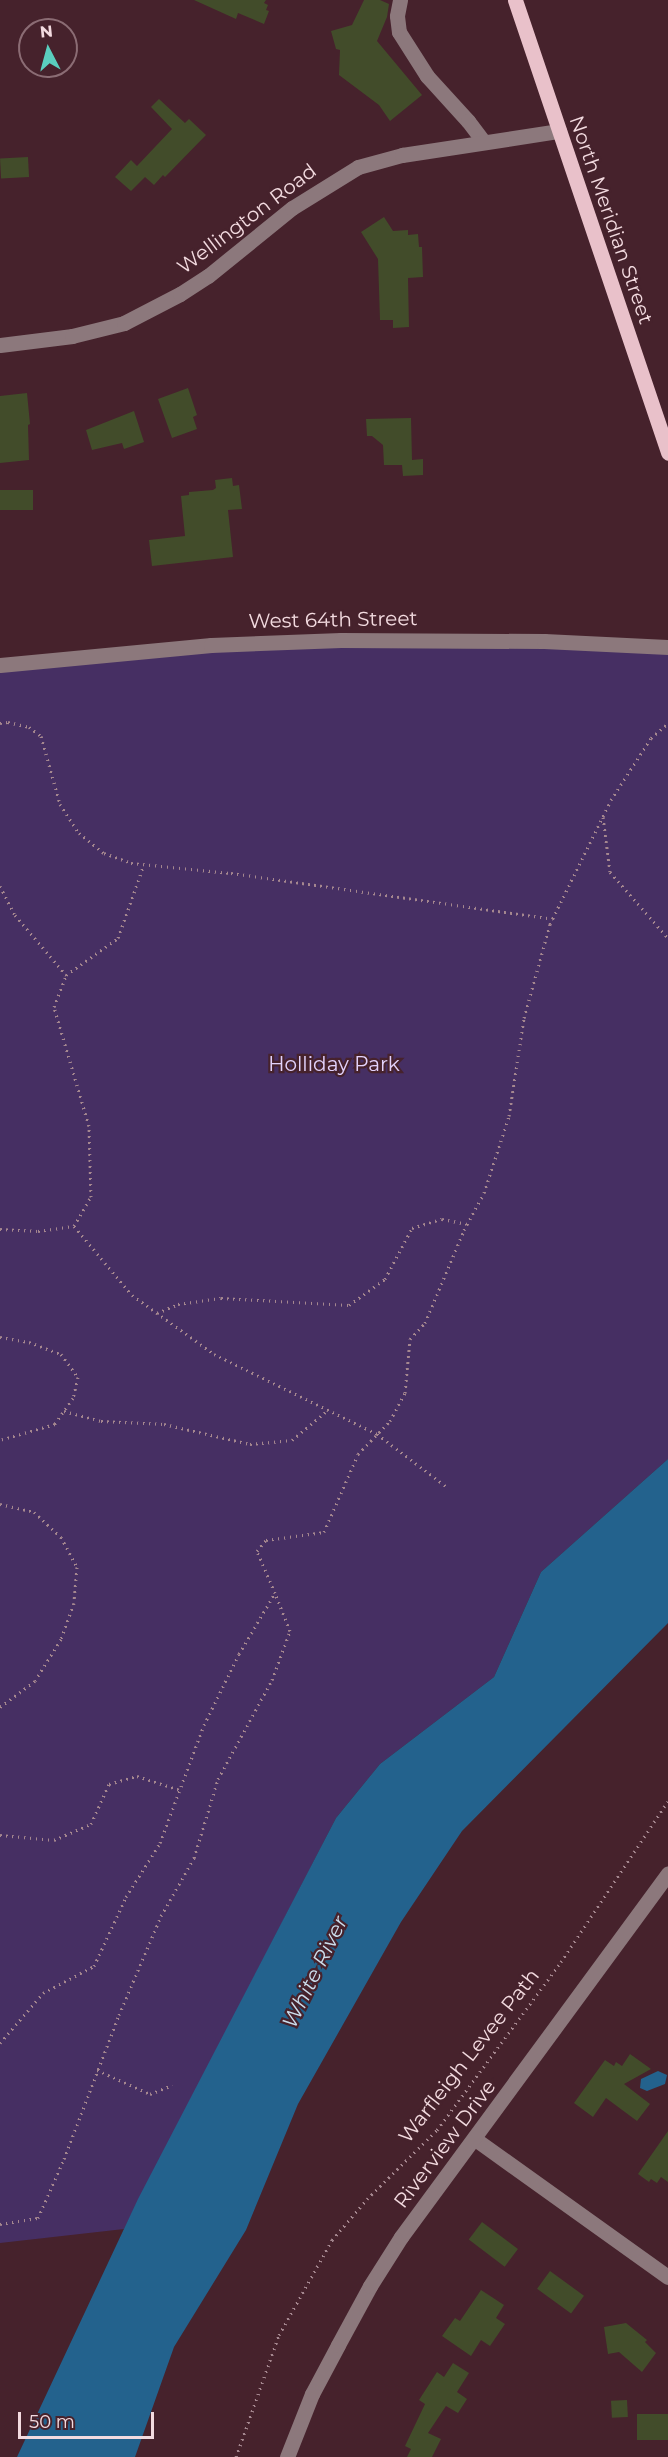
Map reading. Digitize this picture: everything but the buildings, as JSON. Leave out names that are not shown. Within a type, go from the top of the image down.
[{"type":"main road","name":"North Meridian Street","points":[[515,0],[668,453]]},
{"type":"street","points":[[400,0],[397,16],[399,32],[427,76],[484,142]]},
{"type":"street","name":"Wellington Road","points":[[0,345],[72,336],[124,323],[180,294],[208,276],[292,208],[358,167],[402,155],[559,131]]},
{"type":"street","name":"West 64th Street","points":[[0,664],[212,645],[341,640],[544,641],[668,647]]},
{"type":"street","name":"Riverview Drive","points":[[287,2457],[312,2394],[370,2286],[401,2237],[668,1874]]},
{"type":"street","points":[[475,2139],[668,2277]]},
{"type":"path","points":[[0,723],[8,722],[29,727],[41,736],[60,804],[79,833],[104,853],[131,863],[231,873],[553,919]]},
{"type":"path","points":[[0,2224],[38,2218],[64,2159],[97,2070],[161,1916],[194,1858],[218,1779],[272,1680],[290,1631],[257,1551],[266,1540],[324,1532],[358,1454],[390,1421],[405,1393],[410,1340],[425,1323],[467,1224],[484,1193],[509,1116],[524,1018],[553,919],[603,815],[651,738],[668,723]]},
{"type":"path","points":[[603,815],[610,872],[668,938]]},
{"type":"path","points":[[74,1226],[91,1197],[89,1126],[54,1007],[66,975],[118,938],[144,864]]},
{"type":"path","points":[[0,885],[15,915],[66,975]]},
{"type":"path","points":[[157,1313],[178,1304],[221,1298],[349,1305],[385,1279],[412,1227],[442,1219],[467,1224]]},
{"type":"path","points":[[0,1229],[38,1231],[74,1226]]},
{"type":"path","points":[[74,1226],[132,1295],[214,1354],[377,1434],[447,1487]]},
{"type":"path","points":[[0,1337],[29,1342],[61,1354],[78,1377],[73,1398],[55,1424],[0,1440]]},
{"type":"path","points":[[64,1411],[101,1421],[164,1424],[250,1444],[292,1440],[328,1410]]},
{"type":"path","points":[[0,1504],[34,1512],[61,1537],[77,1567],[74,1603],[61,1640],[35,1681],[0,1707]]},
{"type":"path","points":[[0,2043],[43,1993],[94,1966],[126,1897],[160,1843],[204,1725],[239,1654],[275,1593]]},
{"type":"path","points":[[0,1835],[54,1840],[91,1824],[109,1784],[137,1776],[180,1790]]},
{"type":"path","name":"Warfleigh Levee Path","points":[[236,2457],[279,2335],[332,2240],[367,2199],[437,2130],[561,1962],[668,1801]]},
{"type":"path","points":[[97,2070],[150,2094],[171,2085]]},
{"type":"green space","name":"Holliday Park","points":[[544,641],[668,652],[668,1459],[541,1572],[494,1677],[380,1764],[336,1818],[124,2229],[0,2243],[0,669],[211,645]]},
{"type":"water","name":"White River","points":[[668,1459],[668,1623],[462,1831],[401,1922],[298,2104],[246,2230],[174,2347],[135,2457],[17,2457],[138,2199],[336,1818],[380,1764],[494,1677],[541,1572]]},
{"type":"water","points":[[658,2071],[667,2075],[665,2084],[647,2091],[640,2088],[641,2079]]}]
